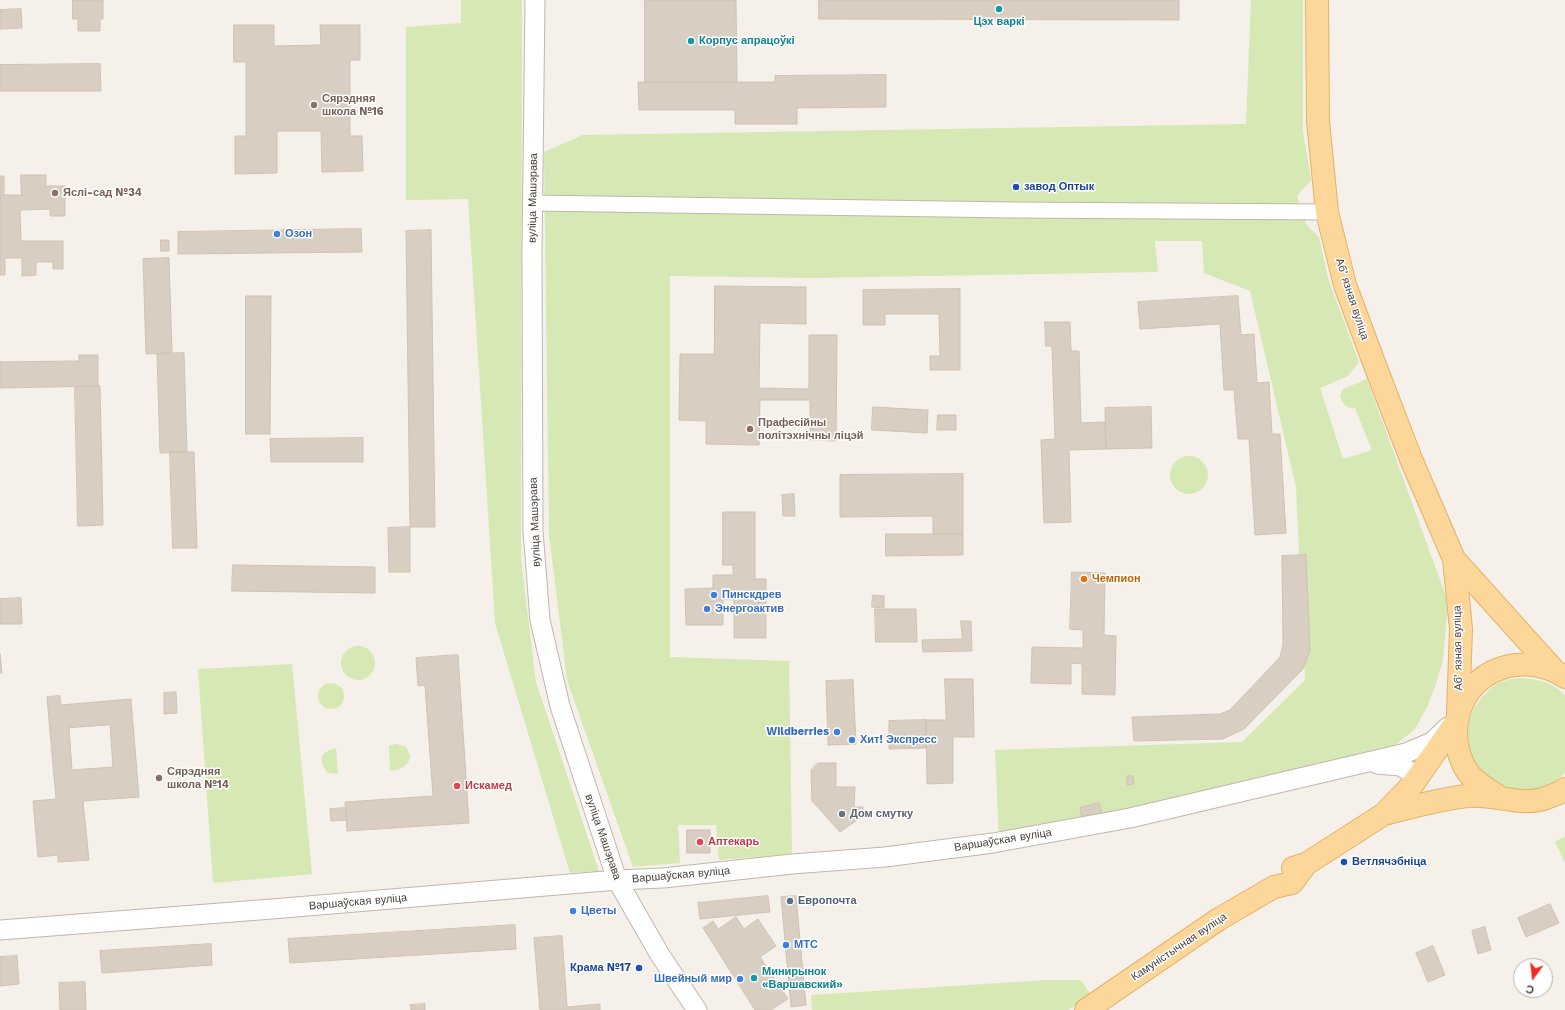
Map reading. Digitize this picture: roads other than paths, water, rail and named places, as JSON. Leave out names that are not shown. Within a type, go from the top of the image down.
[{"type":"main road","name":"Абʼязная вуліца","points":[[1317,0],[1318,122],[1327,212],[1345,285],[1411,459],[1454,559],[1460,629],[1457,717]]},
{"type":"main road","name":"Абʼязная вуліца","points":[[1454,559],[1561,672]]},
{"type":"main road","name":"Камуністычная вуліца","points":[[1086,1010],[1219,920],[1274,887],[1292,883],[1306,864],[1384,814],[1413,784],[1457,717],[1462,702],[1472,687],[1485,676],[1501,668],[1518,663],[1536,664],[1561,672]]},
{"type":"main road","name":"Камуністычная вуліца","points":[[1457,717],[1456,741],[1460,757],[1469,774],[1484,787],[1501,798]]},
{"type":"main road","name":"Камуністычная вуліца","points":[[1384,814],[1445,799],[1470,796],[1501,798],[1522,802],[1543,800],[1565,789]]},
{"type":"street","name":"вуліца Машэрава","points":[[535,0],[532,203],[533,531],[540,620],[560,706],[617,880],[660,955],[697,1010]]},
{"type":"street","points":[[532,203],[1013,210],[1327,212]]},
{"type":"street","name":"Варшаўская вуліца","points":[[0,930],[617,880],[663,878],[792,864],[885,857],[993,843],[1130,818],[1406,753],[1432,742],[1457,717]]},
{"type":"street","name":"Варшаўская вуліца","points":[[1354,765],[1384,764],[1400,766],[1411,772],[1413,784]]},
{"type":"place","name":"Цэх варкі","points":[[999,9]]},
{"type":"place","name":"Корпус апрацоўкі","points":[[691,41]]},
{"type":"place","name":"Сярэдняя школа №16","points":[[314,105]]},
{"type":"place","name":"завод Оптык","points":[[1016,187]]},
{"type":"place","name":"Яслі-сад №34","points":[[55,193]]},
{"type":"place","name":"Озон","points":[[277,234]]},
{"type":"place","name":"Прафесійны політэхнічны ліцэй","points":[[750,429]]},
{"type":"place","name":"Чемпион","points":[[1084,579]]},
{"type":"place","name":"Пинскдрев","points":[[714,595]]},
{"type":"place","name":"Энергоактив","points":[[707,609]]},
{"type":"place","name":"Wildberries","points":[[837,732]]},
{"type":"place","name":"Хит! Экспресс","points":[[852,740]]},
{"type":"place","name":"Сярэдняя школа №14","points":[[159,778]]},
{"type":"place","name":"Искамед","points":[[457,786]]},
{"type":"place","name":"Дом смутку","points":[[842,814]]},
{"type":"place","name":"Аптекарь","points":[[700,842]]},
{"type":"place","name":"Ветлячэбніца","points":[[1344,862]]},
{"type":"place","name":"Европочта","points":[[790,901]]},
{"type":"place","name":"Цветы","points":[[573,911]]},
{"type":"place","name":"МТС","points":[[786,945]]},
{"type":"place","name":"Крама №17","points":[[639,968]]},
{"type":"place","name":"Минирынок «Варшавский»","points":[[754,978]]},
{"type":"place","name":"Швейный мир","points":[[740,979]]}]
